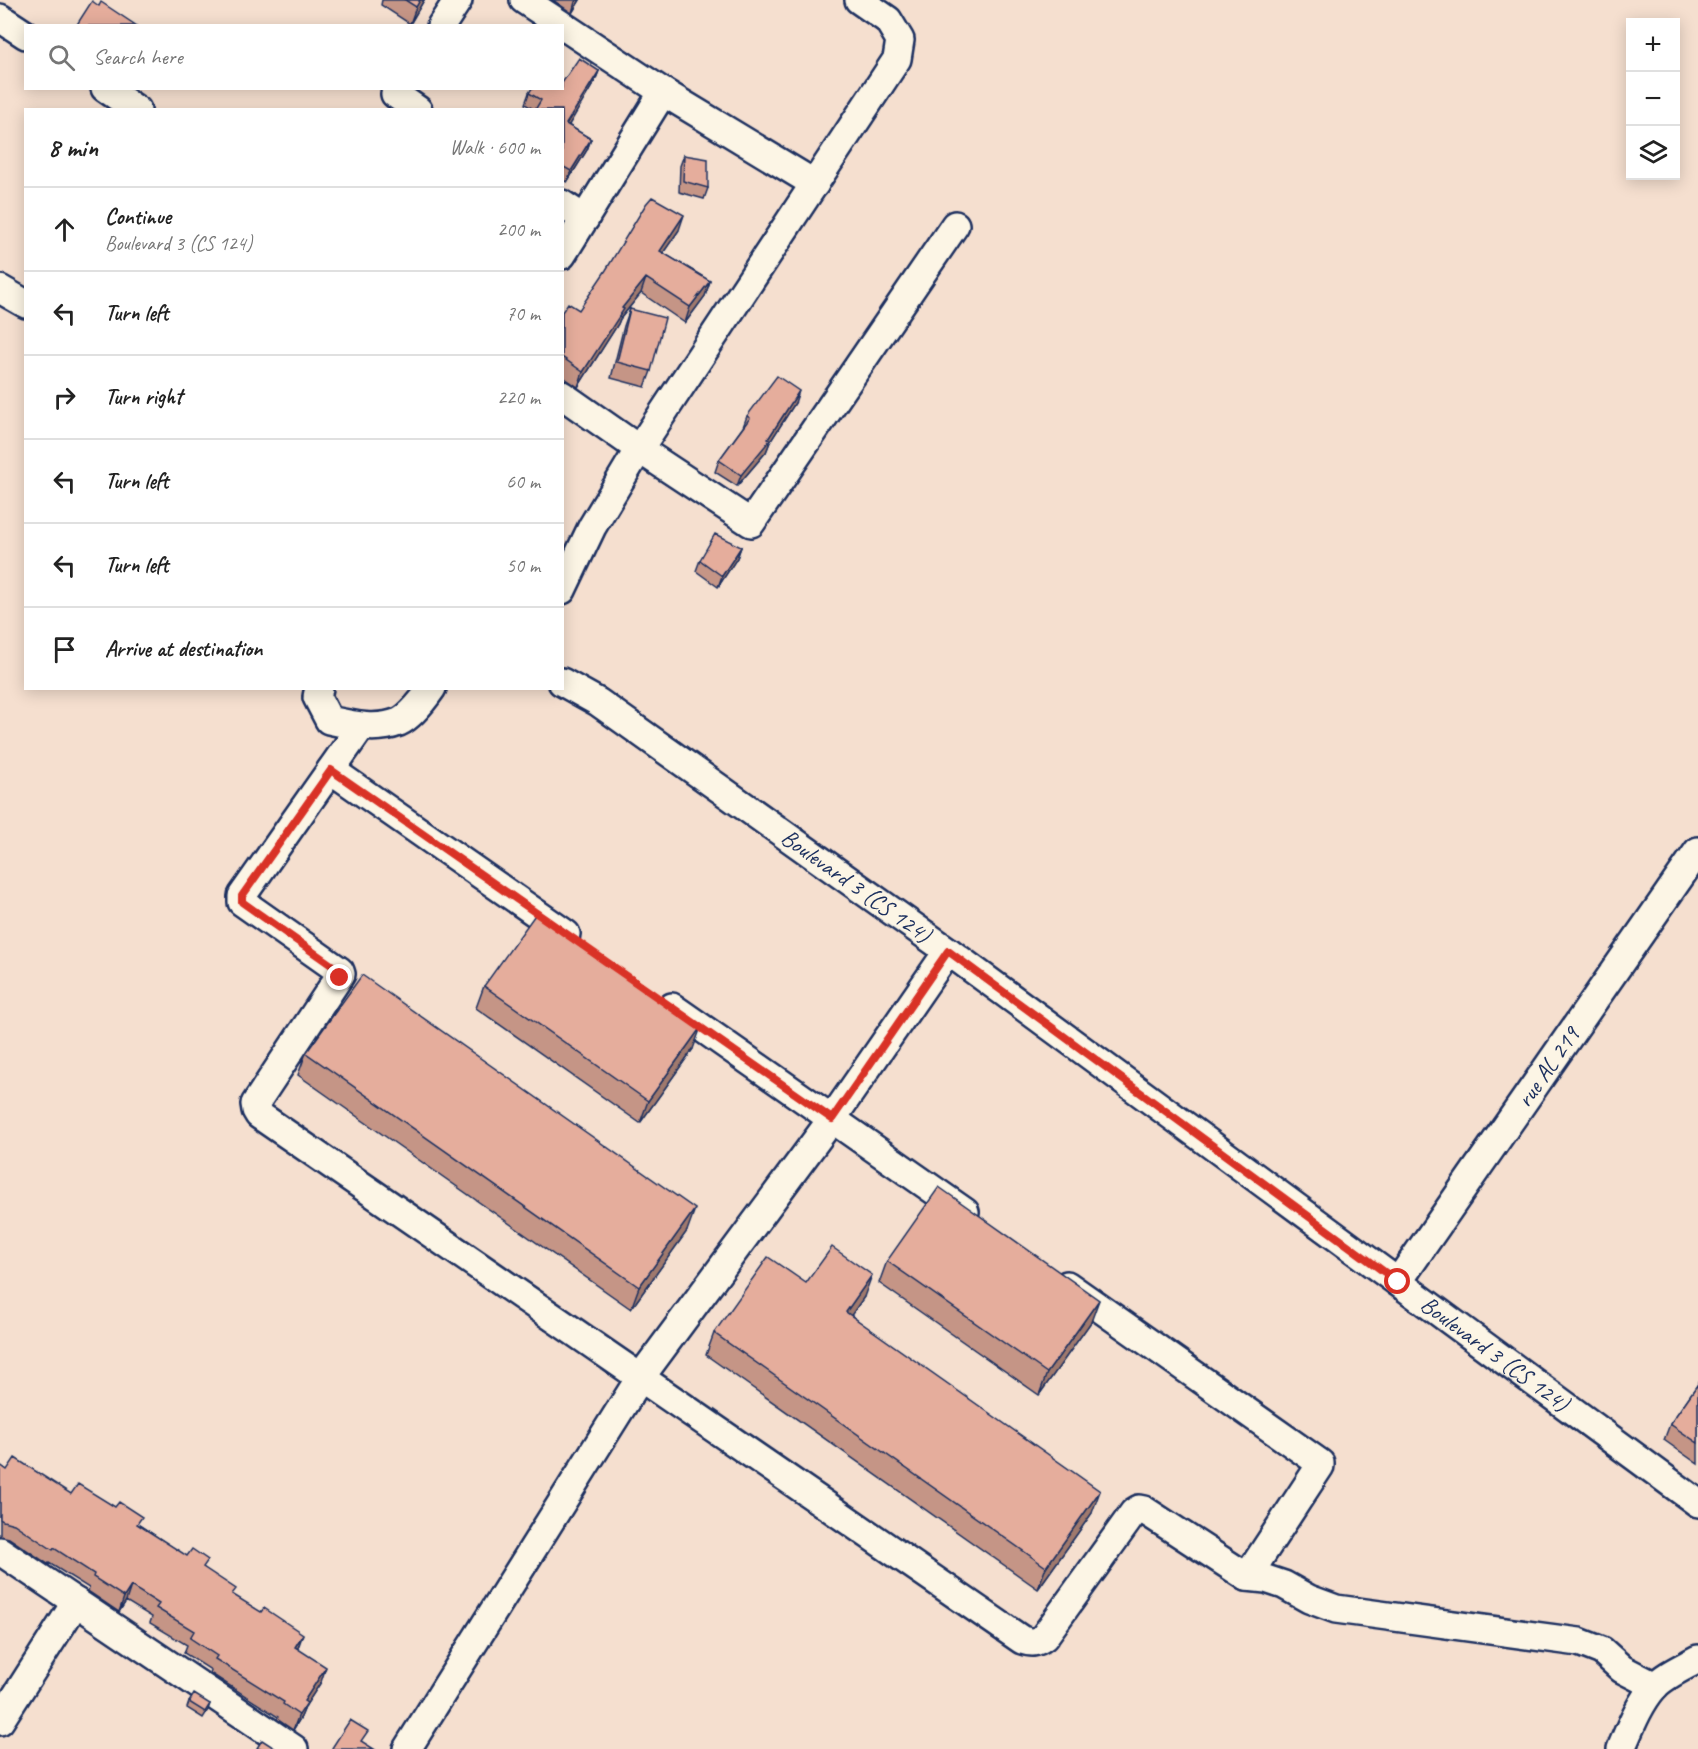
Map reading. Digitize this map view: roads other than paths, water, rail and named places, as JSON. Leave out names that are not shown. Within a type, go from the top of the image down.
[{"type":"street","points":[[442,24],[458,0]]},
{"type":"street","points":[[524,0],[560,24]]},
{"type":"street","points":[[564,586],[592,526],[639,449],[897,59],[900,40],[888,20],[859,0]]},
{"type":"street","points":[[0,18],[24,34]]},
{"type":"street","points":[[564,26],[663,92],[815,184]]},
{"type":"street","points":[[108,90],[134,108]]},
{"type":"street","points":[[564,252],[663,92]]},
{"type":"street","points":[[393,97],[414,108]]},
{"type":"street","points":[[564,205],[585,219]]},
{"type":"street","points":[[564,396],[751,523],[954,225]]},
{"type":"street","points":[[0,289],[24,303]]},
{"type":"street","name":"Boulevard 3 (CS 124)","points":[[564,683],[607,708],[948,951],[1698,1503]]},
{"type":"street","points":[[319,690],[317,696],[329,720],[361,727],[380,726],[401,721],[430,690]]},
{"type":"street","points":[[361,727],[242,896],[242,902],[340,971],[341,974],[255,1104],[260,1115],[1013,1635],[1030,1642],[1037,1642],[1044,1637],[1134,1512],[1139,1509],[1144,1510],[1247,1577],[1266,1579],[1284,1585],[1336,1610],[1579,1642],[1602,1651],[1622,1669],[1662,1681],[1698,1659]]},
{"type":"street","points":[[331,770],[586,948]]},
{"type":"street","name":"rue AL 219","points":[[1398,1282],[1698,851]]},
{"type":"street","points":[[407,1749],[640,1377],[832,1119],[948,951]]},
{"type":"street","points":[[655,996],[987,1228]]},
{"type":"street","points":[[1046,1270],[1320,1463],[1247,1577]]},
{"type":"street","points":[[0,1551],[294,1749]]},
{"type":"street","points":[[0,1721],[76,1602]]},
{"type":"street","points":[[1621,1749],[1640,1708],[1662,1681],[1686,1660],[1698,1640]]}]
